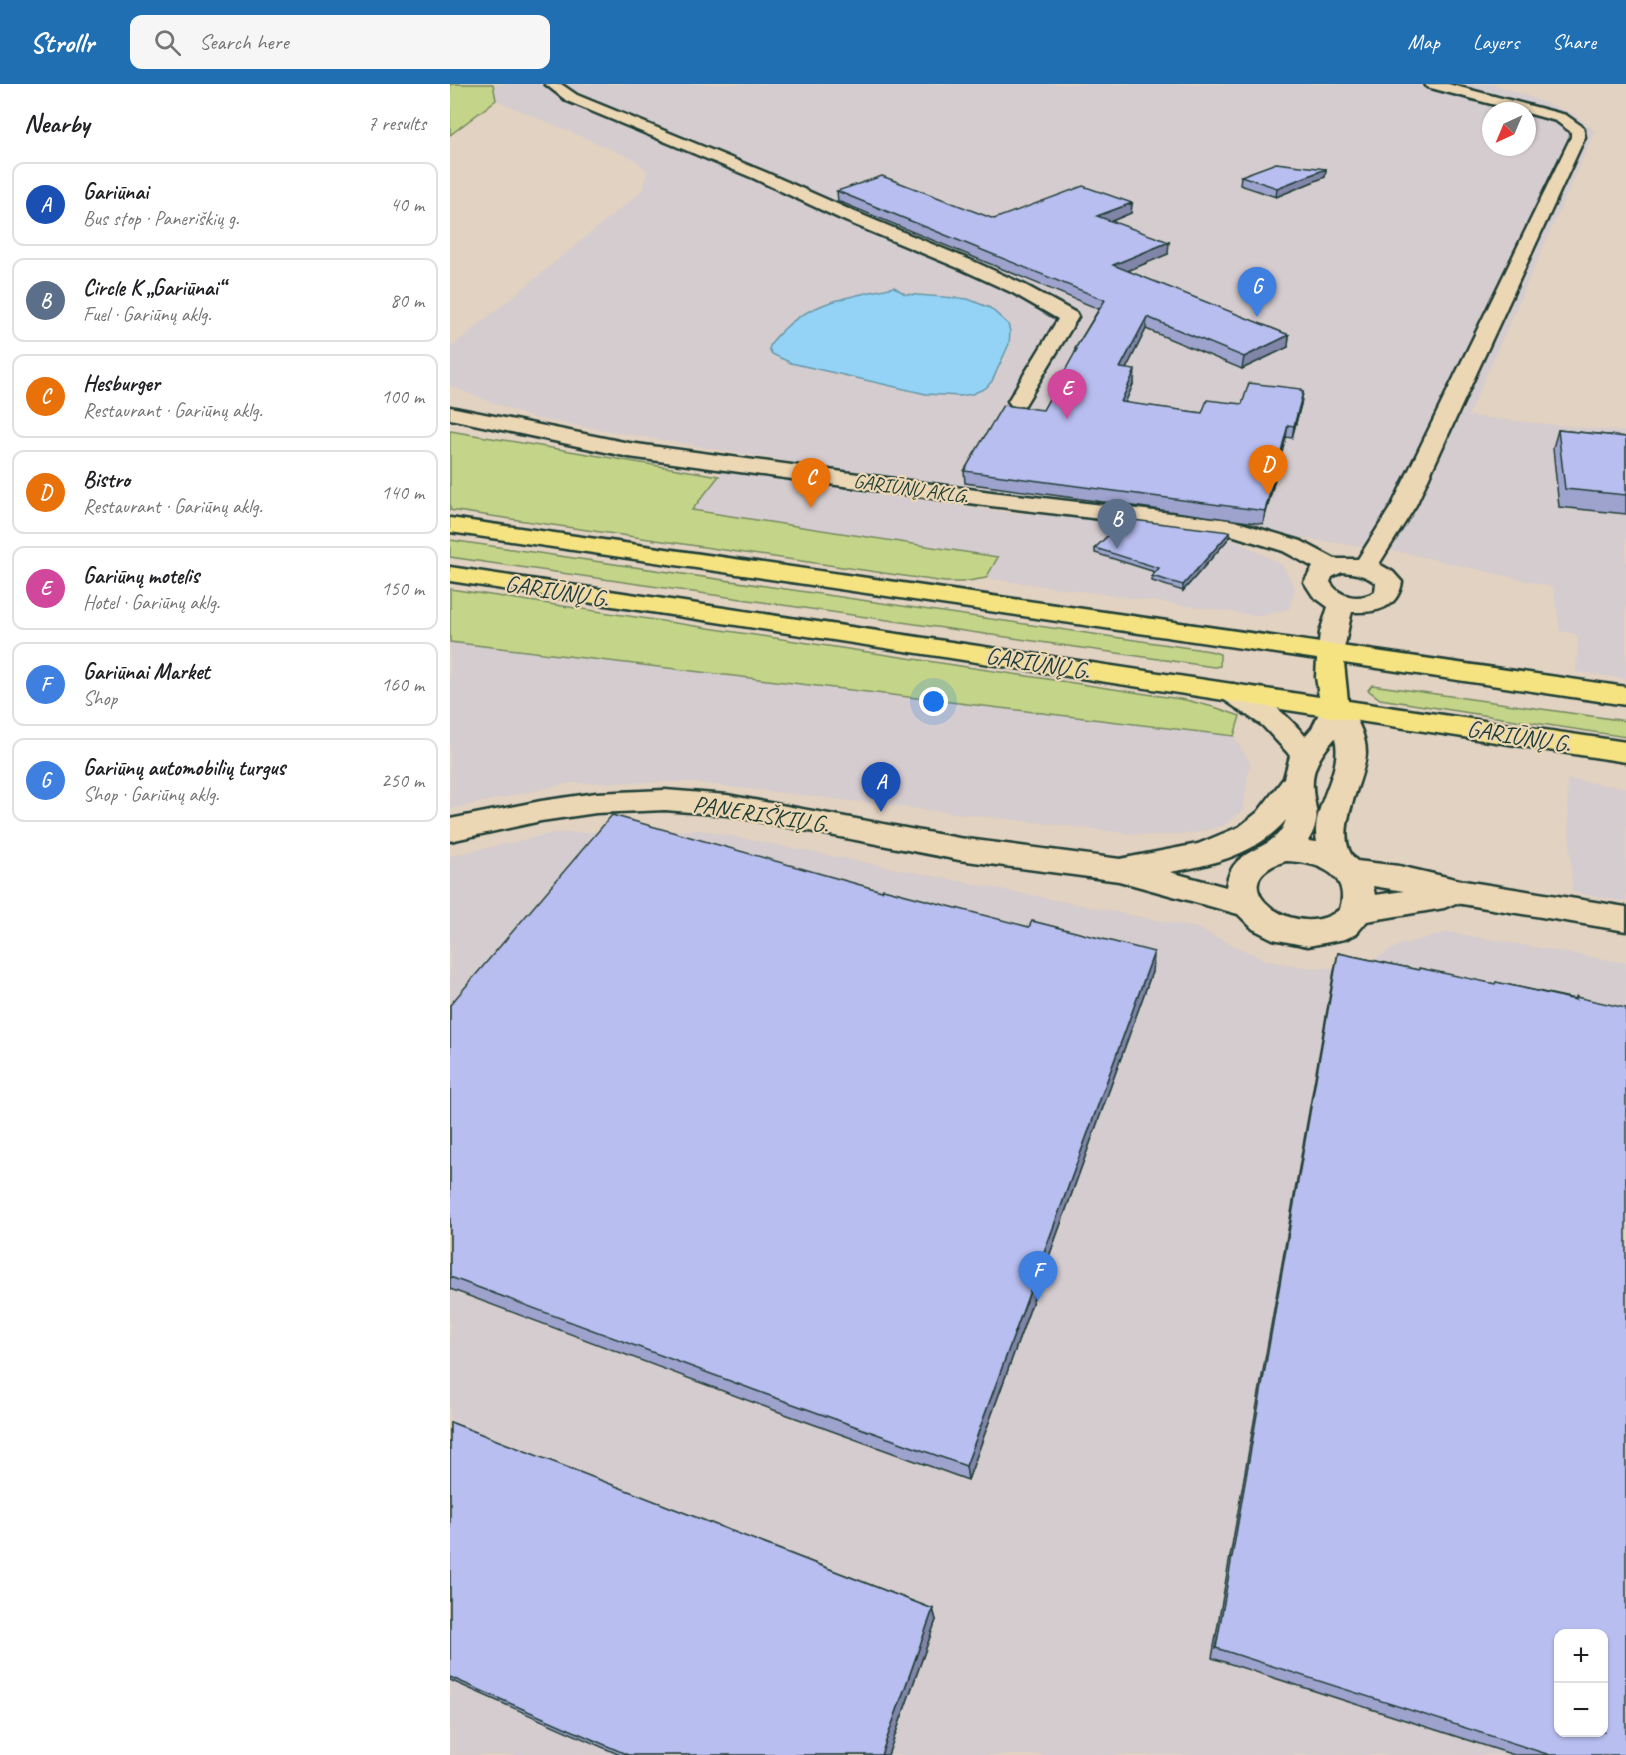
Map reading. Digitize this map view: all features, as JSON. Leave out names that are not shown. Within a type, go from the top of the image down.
[{"type":"highway","name":"GARIŪNŲ G.","points":[[450,525],[1626,696]]},
{"type":"highway","name":"GARIŪNŲ G.","points":[[450,574],[1626,752]]},
{"type":"highway","points":[[944,596],[994,584]]},
{"type":"highway","points":[[1331,652],[1330,677],[1335,707]]},
{"type":"street","points":[[552,84],[572,98],[759,175],[1018,288],[1069,317],[1018,400]]},
{"type":"street","points":[[1332,567],[1323,571],[1317,582],[1325,594],[1342,603],[1364,605],[1382,600],[1387,595],[1389,582],[1375,571],[1365,567],[1404,506],[1578,137],[1578,130],[1561,118],[1432,84]]},
{"type":"street","name":"GARIŪNŲ AKLG.","points":[[450,413],[629,450],[991,499],[1231,527],[1292,546],[1332,567],[1353,565],[1365,567]]},
{"type":"street","points":[[1331,652],[1333,632],[1342,603]]},
{"type":"street","points":[[1233,693],[1259,707],[1294,739],[1302,768],[1304,813],[1297,833],[1282,850]]},
{"type":"street","points":[[1119,870],[1222,848],[1247,837],[1265,824],[1325,731],[1335,707]]},
{"type":"street","points":[[1335,707],[1351,738],[1352,760],[1333,818],[1332,844],[1344,868],[1358,886],[1360,898],[1358,910],[1464,893]]},
{"type":"street","name":"PANERIŠKIŲ G.","points":[[450,830],[563,807],[596,803],[665,800],[727,805],[959,849],[1119,870],[1247,905],[1271,926],[1305,935],[1338,928],[1350,921],[1358,910]]},
{"type":"street","points":[[1247,905],[1242,892],[1242,879],[1248,868],[1268,853],[1303,849],[1322,854],[1344,868],[1430,884],[1464,893],[1626,919]]},
{"type":"street","points":[[1119,870],[1198,873],[1248,868]]},
{"type":"shaded area","points":[[493,84],[1494,84],[1572,113],[1595,131],[1468,416],[1626,432],[1626,679],[1576,672],[1578,636],[1560,631],[1553,587],[1406,553],[860,474],[533,418],[450,386],[450,348],[643,190],[647,171],[636,160],[496,100],[491,85]],"holes":[[[900,292],[968,299],[1002,360],[985,388],[926,394],[841,376],[782,360]]]},
{"type":"shaded area","points":[[724,471],[1012,513],[1108,517],[1236,540],[1283,566],[1295,588],[1289,609],[1261,616],[986,578],[998,557],[691,509]]},
{"type":"shaded area","points":[[450,642],[1234,736],[1250,763],[1243,810],[1225,825],[1194,833],[1152,836],[689,782],[570,783],[450,809]]},
{"type":"shaded area","points":[[1567,779],[1626,788],[1626,902],[1572,892]]},
{"type":"shaded area","points":[[701,830],[1197,928],[1267,961],[1313,968],[1359,967],[1400,945],[1448,932],[1626,963],[1626,1755],[450,1755],[450,856],[554,833]]},
{"type":"green space","points":[[450,84],[493,84],[496,100],[450,135]]},
{"type":"green space","points":[[450,431],[719,476],[692,510],[998,557],[986,578],[945,582],[450,510]]},
{"type":"green space","points":[[450,540],[1210,651],[1220,654],[1220,666],[1214,667],[450,557]]},
{"type":"green space","points":[[450,589],[1186,700],[1240,716],[1234,736],[450,642]]},
{"type":"green space","points":[[1372,685],[1626,721],[1626,737],[1380,699],[1368,690]]},
{"type":"water","points":[[894,287],[905,294],[968,299],[990,308],[1008,324],[1009,344],[992,381],[986,388],[960,396],[926,394],[791,363],[772,354],[769,349],[783,330],[807,312],[834,301]]},
{"type":"building","points":[[1276,163],[1326,169],[1277,188],[1241,176]]},
{"type":"building","points":[[882,176],[994,219],[1083,186],[1132,203],[1097,216],[1169,242],[1113,265],[1289,335],[1244,357],[1147,317],[1120,368],[1135,370],[1121,402],[1202,413],[1207,400],[1242,404],[1249,383],[1301,389],[1300,391],[1303,392],[1294,426],[1288,425],[1265,511],[964,471],[1003,405],[1043,410],[1077,349],[1075,349],[1105,300],[837,191]]},
{"type":"building","points":[[1558,430],[1626,437],[1626,495],[1565,489]]},
{"type":"building","points":[[1125,519],[1230,532],[1183,585],[1152,576],[1159,568],[1095,548]]},
{"type":"building","points":[[612,815],[882,891],[883,889],[1029,927],[1032,921],[1154,952],[966,1466],[450,1277],[450,1005]]},
{"type":"building","points":[[1338,953],[1626,1008],[1626,1755],[1550,1755],[1216,1648]]},
{"type":"building","points":[[450,1422],[933,1609],[881,1755],[628,1755],[450,1677]]},
{"type":"place","name":"Gariūnų automobilių turgus","points":[[1257,317]]},
{"type":"place","name":"Gariūnų motelis","points":[[1067,419]]},
{"type":"place","name":"Bistro","points":[[1268,495]]},
{"type":"place","name":"Hesburger","points":[[811,508]]},
{"type":"place","name":"Circle K „Gariūnai“","points":[[1117,549]]},
{"type":"place","name":"Gariūnai","points":[[881,812]]},
{"type":"place","name":"Gariūnai Market","points":[[1038,1301]]}]
